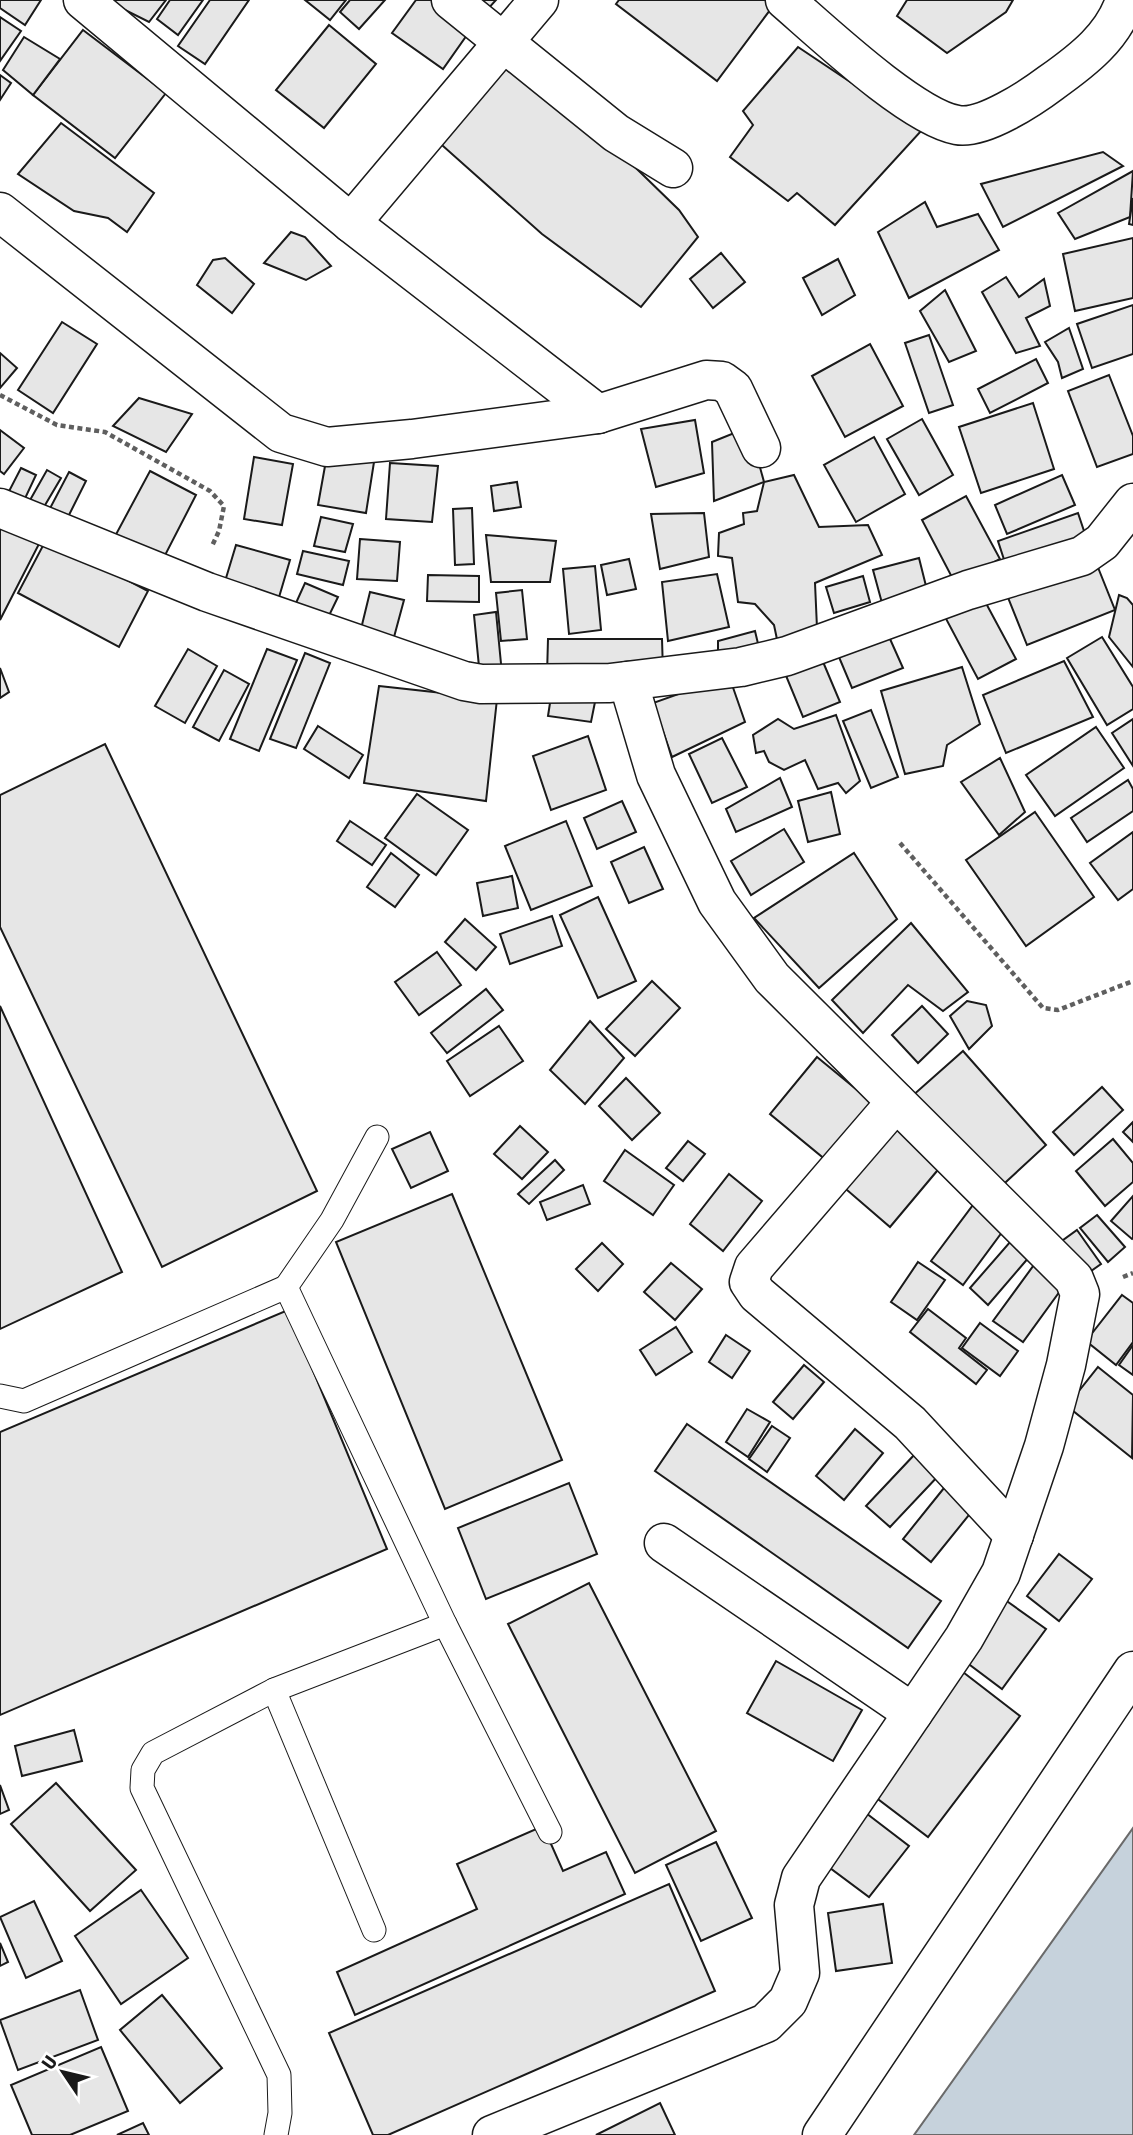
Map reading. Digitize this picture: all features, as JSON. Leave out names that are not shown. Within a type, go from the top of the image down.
[{"type":"street","points":[[83,0],[351,223],[598,414]]},
{"type":"street","points":[[451,0],[616,133],[673,168]]},
{"type":"street","points":[[351,223],[539,0]]},
{"type":"street","points":[[785,0],[924,112],[958,126],[1002,113],[1032,97],[1082,61],[1118,22],[1125,0]]},
{"type":"street","points":[[0,212],[281,433],[327,447],[412,439],[598,414],[706,380],[722,381],[733,389],[761,448]]},
{"type":"street","points":[[0,508],[192,586],[464,681],[481,684],[628,681],[741,667],[787,656],[968,590],[1055,566],[1094,549],[1133,503]]},
{"type":"street","points":[[492,2135],[766,2023],[788,2001],[800,1973],[794,1905],[800,1878],[964,1638],[1001,1573],[1044,1446],[1066,1365],[1080,1294],[1074,1279],[772,978],[716,902],[656,775],[628,681]]},
{"type":"street","points":[[896,1102],[754,1267],[749,1282],[757,1294],[910,1423],[1014,1535]]},
{"type":"street","points":[[664,1544],[913,1713]]},
{"type":"street","points":[[822,2135],[1133,1671]]},
{"type":"lane","points":[[0,1396],[24,1401],[286,1287],[332,1220],[377,1137]]},
{"type":"lane","points":[[286,1287],[445,1624],[550,1832]]},
{"type":"lane","points":[[276,2135],[280,2113],[279,2075],[142,1788],[144,1770],[153,1754],[274,1690],[445,1624]]},
{"type":"lane","points":[[274,1690],[374,1930]]},
{"type":"path","points":[[0,395],[57,425],[105,432],[210,491],[224,506],[219,531],[192,586]]},
{"type":"path","points":[[900,843],[1043,1007],[1058,1010],[1133,981]]},
{"type":"shaded area","points":[[1133,1828],[1133,2135],[914,2135]]},
{"type":"building","points":[[0,0],[41,0],[25,25],[0,8]]},
{"type":"building","points":[[166,0],[149,22],[109,2]]},
{"type":"building","points":[[170,0],[203,0],[178,35],[157,19]]},
{"type":"building","points":[[210,0],[249,0],[205,64],[178,46]]},
{"type":"building","points":[[305,0],[346,0],[330,20]]},
{"type":"building","points":[[350,0],[385,0],[359,29],[340,12]]},
{"type":"building","points":[[416,0],[439,0],[474,25],[443,69],[392,33]]},
{"type":"building","points":[[474,0],[496,0],[487,10]]},
{"type":"building","points":[[619,0],[776,2],[717,81],[616,4]]},
{"type":"building","points":[[907,0],[1013,0],[1006,12],[947,53],[897,16]]},
{"type":"building","points":[[0,17],[21,31],[0,61]]},
{"type":"building","points":[[329,25],[376,64],[324,128],[276,90]]},
{"type":"building","points":[[83,30],[166,93],[115,158],[33,95]]},
{"type":"building","points":[[24,37],[60,59],[33,95],[3,70]]},
{"type":"building","points":[[798,47],[922,130],[835,225],[797,193],[788,201],[730,157],[753,125],[743,111]]},
{"type":"building","points":[[500,65],[602,135],[679,210],[698,237],[641,307],[542,234],[434,138]]},
{"type":"building","points":[[0,75],[11,83],[0,100]]},
{"type":"building","points":[[61,123],[154,193],[127,232],[108,218],[74,211],[18,174]]},
{"type":"building","points":[[1103,152],[1123,166],[1003,227],[981,184]]},
{"type":"building","points":[[1133,171],[1130,217],[1075,239],[1058,213]]},
{"type":"building","points":[[1133,198],[1133,225],[1129,224]]},
{"type":"building","points":[[925,202],[937,227],[978,214],[999,250],[909,298],[878,232]]},
{"type":"building","points":[[291,232],[305,237],[331,266],[306,280],[264,263]]},
{"type":"building","points":[[1133,238],[1133,298],[1075,311],[1063,254]]},
{"type":"building","points":[[721,253],[745,282],[713,308],[690,279]]},
{"type":"building","points":[[225,258],[254,284],[232,313],[197,285],[213,260]]},
{"type":"building","points":[[838,259],[855,295],[822,315],[803,278]]},
{"type":"building","points":[[1006,277],[1019,297],[1044,279],[1050,306],[1026,318],[1040,346],[1016,353],[982,292]]},
{"type":"building","points":[[945,290],[976,351],[949,362],[920,311]]},
{"type":"building","points":[[1133,305],[1133,354],[1092,368],[1077,324]]},
{"type":"building","points":[[62,322],[97,344],[53,413],[18,390]]},
{"type":"building","points":[[1069,328],[1083,369],[1062,378],[1058,362],[1045,342]]},
{"type":"building","points":[[929,335],[953,405],[929,413],[905,343]]},
{"type":"building","points":[[870,344],[903,406],[845,437],[812,376]]},
{"type":"building","points":[[0,353],[17,368],[0,388]]},
{"type":"building","points":[[1036,359],[1048,383],[990,413],[978,389]]},
{"type":"building","points":[[1109,375],[1133,436],[1133,454],[1097,467],[1068,391]]},
{"type":"building","points":[[139,398],[192,414],[166,452],[113,426]]},
{"type":"building","points":[[1033,403],[1054,469],[981,493],[959,427]]},
{"type":"building","points":[[922,419],[953,475],[919,495],[887,439]]},
{"type":"building","points":[[695,420],[704,473],[656,487],[641,429]]},
{"type":"building","points":[[749,427],[764,482],[714,501],[712,442]]},
{"type":"building","points":[[0,430],[24,448],[4,474],[0,471]]},
{"type":"building","points":[[874,437],[905,494],[856,522],[824,465]]},
{"type":"building","points":[[327,455],[374,462],[366,513],[318,505]]},
{"type":"building","points":[[254,457],[293,464],[282,525],[244,519]]},
{"type":"building","points":[[390,463],[438,466],[432,522],[386,519]]},
{"type":"building","points":[[21,468],[36,475],[21,507],[5,499]]},
{"type":"building","points":[[47,470],[61,478],[38,517],[25,509]]},
{"type":"building","points":[[150,471],[196,495],[160,565],[113,540]]},
{"type":"building","points":[[69,472],[86,481],[64,525],[46,516]]},
{"type":"building","points":[[794,475],[819,527],[868,525],[882,555],[815,583],[817,628],[778,644],[774,625],[755,604],[738,602],[732,558],[718,556],[719,533],[744,524],[743,513],[757,511],[764,482]]},
{"type":"building","points":[[1062,475],[1075,505],[1007,534],[995,505]]},
{"type":"building","points":[[517,482],[521,507],[494,511],[491,486]]},
{"type":"building","points":[[966,496],[1000,559],[955,583],[922,520]]},
{"type":"building","points":[[472,508],[474,564],[455,565],[453,509]]},
{"type":"building","points":[[704,513],[709,557],[660,569],[651,514]]},
{"type":"building","points":[[1078,513],[1090,549],[1010,578],[998,541]]},
{"type":"building","points":[[321,517],[353,524],[345,552],[314,546]]},
{"type":"building","points":[[0,521],[40,542],[0,620]]},
{"type":"building","points":[[486,535],[556,541],[550,582],[491,582]]},
{"type":"building","points":[[47,538],[148,591],[119,647],[18,593]]},
{"type":"building","points":[[360,539],[400,542],[397,581],[357,579]]},
{"type":"building","points":[[236,545],[290,560],[277,604],[223,588]]},
{"type":"building","points":[[303,551],[349,561],[343,585],[297,574]]},
{"type":"building","points":[[919,558],[930,602],[885,614],[873,570]]},
{"type":"building","points":[[629,559],[636,589],[607,595],[601,565]]},
{"type":"building","points":[[1095,560],[1115,610],[1027,645],[1007,595]]},
{"type":"building","points":[[595,566],[601,630],[569,634],[563,569]]},
{"type":"building","points":[[717,574],[729,627],[668,641],[662,582]]},
{"type":"building","points":[[428,575],[479,576],[479,602],[427,601]]},
{"type":"building","points":[[863,576],[870,602],[834,613],[826,587]]},
{"type":"building","points":[[305,583],[338,597],[323,628],[291,614]]},
{"type":"building","points":[[522,590],[527,639],[501,641],[496,593]]},
{"type":"building","points":[[370,592],[404,600],[394,637],[361,629]]},
{"type":"building","points":[[981,594],[1016,659],[978,679],[944,615]]},
{"type":"building","points":[[1119,595],[1127,598],[1133,605],[1133,667],[1109,637]]},
{"type":"building","points":[[496,612],[502,674],[480,677],[474,615]]},
{"type":"building","points":[[886,630],[903,668],[852,688],[836,650]]},
{"type":"building","points":[[755,631],[760,652],[718,664],[718,641]]},
{"type":"building","points":[[1102,637],[1133,687],[1133,709],[1107,725],[1067,658]]},
{"type":"building","points":[[548,639],[662,639],[663,672],[547,675]]},
{"type":"building","points":[[188,649],[217,666],[185,723],[155,706]]},
{"type":"building","points":[[267,649],[297,660],[259,751],[230,739]]},
{"type":"building","points":[[818,650],[840,702],[803,717],[782,666]]},
{"type":"building","points":[[305,653],[330,663],[296,748],[270,739]]},
{"type":"building","points":[[1064,661],[1093,717],[1006,753],[983,695]]},
{"type":"building","points":[[962,667],[980,724],[947,745],[943,766],[905,774],[881,691]]},
{"type":"building","points":[[0,668],[9,692],[0,698]]},
{"type":"building","points":[[224,670],[249,684],[219,741],[193,727]]},
{"type":"building","points":[[729,676],[745,722],[672,757],[653,703]]},
{"type":"building","points":[[379,686],[497,699],[486,801],[364,783]]},
{"type":"building","points":[[552,690],[596,697],[591,722],[548,716]]},
{"type":"building","points":[[871,710],[898,777],[871,788],[843,721]]},
{"type":"building","points":[[836,715],[860,781],[846,793],[838,783],[818,789],[805,760],[784,770],[769,762],[764,751],[756,753],[753,735],[778,719],[794,729]]},
{"type":"building","points":[[1133,719],[1133,766],[1112,733]]},
{"type":"building","points":[[318,726],[363,755],[349,778],[304,749]]},
{"type":"building","points":[[1096,727],[1124,768],[1055,816],[1026,775]]},
{"type":"building","points":[[588,736],[606,790],[551,810],[533,756]]},
{"type":"building","points":[[722,738],[747,787],[712,803],[689,754]]},
{"type":"building","points":[[105,744],[317,1191],[162,1267],[0,927],[0,795]]},
{"type":"building","points":[[1000,758],[1025,812],[999,835],[961,782]]},
{"type":"building","points":[[780,778],[792,807],[736,832],[726,809]]},
{"type":"building","points":[[1128,780],[1133,789],[1133,811],[1087,842],[1071,818]]},
{"type":"building","points":[[831,792],[840,834],[808,842],[798,801]]},
{"type":"building","points":[[417,794],[468,830],[436,875],[385,838]]},
{"type":"building","points":[[622,801],[636,832],[597,849],[584,818]]},
{"type":"building","points":[[1035,812],[1094,897],[1026,946],[966,860]]},
{"type":"building","points":[[350,821],[386,845],[372,865],[337,841]]},
{"type":"building","points":[[566,821],[592,886],[531,910],[505,846]]},
{"type":"building","points":[[784,829],[804,862],[751,895],[731,861]]},
{"type":"building","points":[[1133,832],[1133,889],[1118,900],[1090,863]]},
{"type":"building","points":[[644,847],[663,889],[629,903],[611,862]]},
{"type":"building","points":[[391,853],[419,875],[395,907],[367,887]]},
{"type":"building","points":[[854,853],[897,919],[819,988],[754,918]]},
{"type":"building","points":[[512,876],[518,908],[483,916],[477,883]]},
{"type":"building","points":[[598,897],[636,981],[598,998],[560,915]]},
{"type":"building","points":[[552,916],[562,946],[510,964],[500,934]]},
{"type":"building","points":[[465,919],[496,947],[476,970],[445,942]]},
{"type":"building","points":[[911,923],[968,992],[943,1011],[908,985],[863,1033],[832,1000]]},
{"type":"building","points":[[437,952],[461,985],[419,1015],[395,982]]},
{"type":"building","points":[[652,981],[680,1008],[635,1056],[606,1029]]},
{"type":"building","points":[[486,989],[503,1010],[447,1053],[431,1033]]},
{"type":"building","points":[[967,1001],[986,1005],[992,1026],[969,1049],[950,1016]]},
{"type":"building","points":[[0,1006],[122,1272],[0,1329]]},
{"type":"building","points":[[922,1006],[948,1034],[918,1063],[892,1035]]},
{"type":"building","points":[[590,1021],[624,1058],[585,1104],[550,1070]]},
{"type":"building","points":[[499,1026],[523,1061],[470,1096],[447,1061]]},
{"type":"building","points":[[963,1051],[1046,1145],[995,1192],[911,1097]]},
{"type":"building","points":[[817,1057],[879,1108],[832,1165],[770,1114]]},
{"type":"building","points":[[626,1078],[660,1113],[632,1140],[599,1106]]},
{"type":"building","points":[[1102,1087],[1123,1110],[1074,1155],[1053,1132]]},
{"type":"building","points":[[1133,1122],[1133,1142],[1123,1132]]},
{"type":"building","points":[[892,1123],[942,1165],[890,1227],[840,1184]]},
{"type":"building","points":[[520,1126],[548,1152],[522,1179],[494,1154]]},
{"type":"building","points":[[430,1132],[448,1171],[411,1188],[392,1149]]},
{"type":"building","points":[[1113,1139],[1133,1163],[1133,1182],[1105,1206],[1076,1171]]},
{"type":"building","points":[[688,1141],[705,1154],[683,1181],[666,1168]]},
{"type":"building","points":[[625,1150],[674,1185],[653,1215],[604,1181]]},
{"type":"building","points":[[555,1160],[564,1170],[529,1204],[518,1194]]},
{"type":"building","points":[[729,1174],[762,1201],[723,1251],[690,1224]]},
{"type":"building","points":[[583,1185],[590,1204],[547,1220],[540,1202]]},
{"type":"building","points":[[452,1194],[562,1460],[445,1509],[336,1242]]},
{"type":"building","points":[[1133,1196],[1133,1238],[1132,1239],[1111,1221]]},
{"type":"building","points":[[979,1197],[1011,1220],[963,1285],[931,1261]]},
{"type":"building","points":[[1097,1215],[1125,1247],[1108,1262],[1080,1228]]},
{"type":"building","points":[[1077,1230],[1101,1264],[1084,1276],[1059,1243]]},
{"type":"building","points":[[1018,1233],[1036,1249],[988,1305],[970,1288]]},
{"type":"building","points":[[602,1243],[623,1264],[598,1291],[576,1269]]},
{"type":"building","points":[[1039,1258],[1068,1280],[1023,1342],[993,1321]]},
{"type":"building","points":[[918,1262],[945,1280],[917,1320],[891,1302]]},
{"type":"building","points":[[671,1263],[702,1289],[675,1320],[644,1292]]},
{"type":"building","points":[[1122,1295],[1133,1303],[1133,1342],[1116,1365],[1086,1341]]},
{"type":"building","points":[[928,1309],[966,1338],[959,1348],[987,1370],[976,1384],[910,1332]]},
{"type":"building","points":[[288,1310],[387,1549],[0,1715],[0,1432]]},
{"type":"building","points":[[980,1323],[1018,1351],[1000,1376],[962,1348]]},
{"type":"building","points":[[676,1327],[692,1352],[656,1375],[640,1350]]},
{"type":"building","points":[[726,1335],[750,1351],[732,1378],[709,1362]]},
{"type":"building","points":[[1133,1345],[1133,1375],[1119,1365]]},
{"type":"building","points":[[804,1365],[824,1382],[793,1419],[773,1402]]},
{"type":"building","points":[[1098,1367],[1133,1395],[1132,1458],[1067,1406]]},
{"type":"building","points":[[747,1409],[770,1422],[748,1457],[726,1442]]},
{"type":"building","points":[[687,1424],[941,1601],[908,1648],[655,1471]]},
{"type":"building","points":[[772,1426],[790,1438],[767,1472],[749,1459]]},
{"type":"building","points":[[855,1429],[883,1453],[844,1500],[816,1476]]},
{"type":"building","points":[[916,1453],[940,1474],[890,1527],[866,1506]]},
{"type":"building","points":[[569,1483],[597,1554],[486,1599],[458,1528]]},
{"type":"building","points":[[944,1488],[973,1510],[931,1562],[903,1539]]},
{"type":"building","points":[[1059,1554],[1092,1579],[1059,1621],[1027,1596]]},
{"type":"building","points":[[589,1583],[716,1831],[635,1873],[508,1624]]},
{"type":"building","points":[[1001,1597],[1046,1629],[1002,1689],[958,1656]]},
{"type":"building","points":[[776,1661],[862,1710],[833,1761],[747,1713]]},
{"type":"building","points":[[959,1669],[1020,1716],[928,1837],[866,1790]]},
{"type":"building","points":[[74,1730],[82,1761],[22,1776],[15,1746]]},
{"type":"building","points":[[56,1783],[136,1870],[90,1911],[11,1824]]},
{"type":"building","points":[[0,1785],[9,1810],[0,1814]]},
{"type":"building","points":[[862,1810],[909,1846],[869,1897],[822,1862]]},
{"type":"building","points":[[543,1826],[563,1871],[606,1852],[625,1894],[355,2015],[337,1972],[477,1909],[457,1864]]},
{"type":"building","points":[[716,1842],[752,1918],[701,1941],[666,1865]]},
{"type":"building","points":[[669,1884],[715,1991],[388,2135],[373,2135],[329,2033]]},
{"type":"building","points":[[141,1890],[188,1958],[121,2004],[75,1936]]},
{"type":"building","points":[[34,1901],[62,1961],[26,1978],[0,1917]]},
{"type":"building","points":[[883,1904],[892,1963],[836,1971],[828,1913]]},
{"type":"building","points":[[0,1943],[8,1962],[0,1966]]},
{"type":"building","points":[[80,1990],[98,2040],[18,2070],[0,2020]]},
{"type":"building","points":[[162,1995],[222,2068],[180,2103],[120,2030]]},
{"type":"building","points":[[101,2047],[128,2111],[70,2135],[32,2135],[11,2085]]},
{"type":"building","points":[[660,2103],[675,2135],[596,2135]]},
{"type":"building","points":[[143,2123],[149,2135],[117,2135]]}]
